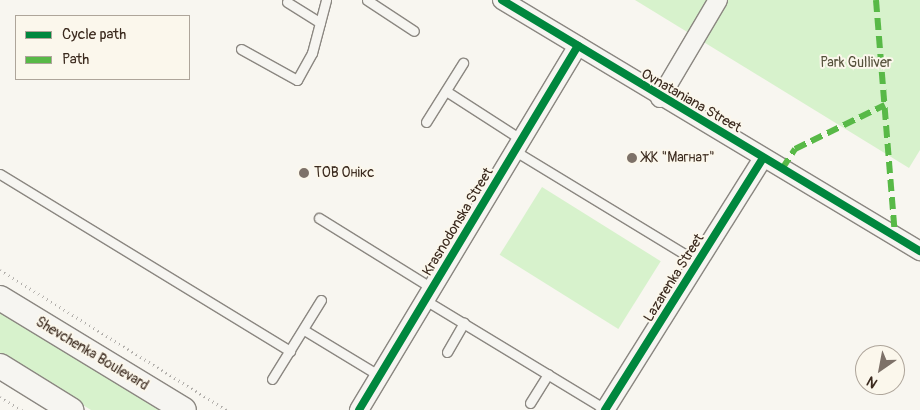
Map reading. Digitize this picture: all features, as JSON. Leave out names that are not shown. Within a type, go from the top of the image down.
[{"type":"main road","name":"Shevchenka Boulevard","points":[[0,298],[184,410]]},
{"type":"main road","points":[[0,366],[71,410]]},
{"type":"street","name":"Ovnataniana Street","points":[[502,0],[660,98],[920,251]]},
{"type":"street","points":[[660,98],[718,0]]},
{"type":"street","name":"Krasnodonska Street","points":[[359,410],[578,46]]},
{"type":"street","name":"Lazarenka Street","points":[[605,410],[699,263],[763,158]]},
{"type":"lane","points":[[242,49],[297,80],[305,71],[326,0]]},
{"type":"lane","points":[[367,0],[414,31]]},
{"type":"lane","points":[[287,2],[320,22]]},
{"type":"lane","points":[[426,122],[463,63]]},
{"type":"lane","points":[[446,91],[518,145],[699,263]]},
{"type":"lane","points":[[0,174],[290,351]]},
{"type":"lane","points":[[319,218],[429,294],[464,323],[605,410]]},
{"type":"lane","points":[[272,379],[321,300]]},
{"type":"lane","points":[[447,352],[464,323]]},
{"type":"lane","points":[[304,330],[380,376]]},
{"type":"lane","points":[[530,403],[548,374]]},
{"type":"path","points":[[0,270],[227,410]]},
{"type":"path","points":[[0,397],[22,410]]},
{"type":"green space","name":"Park Gulliver","points":[[635,0],[920,0],[920,150],[909,168]]},
{"type":"green space","points":[[542,187],[661,261],[618,329],[500,255]]},
{"type":"green space","points":[[0,305],[169,410],[91,410],[0,354]]},
{"type":"marked path","points":[[876,0],[895,236]]},
{"type":"marked path","points":[[782,169],[795,149],[885,105]]},
{"type":"cycle path","points":[[502,0],[920,251]]},
{"type":"cycle path","points":[[359,410],[578,46]]},
{"type":"cycle path","points":[[605,410],[763,158]]},
{"type":"place","name":"ЖК \"Магнат\"","points":[[632,158]]},
{"type":"place","name":"ТОВ Онікс","points":[[304,173]]}]
